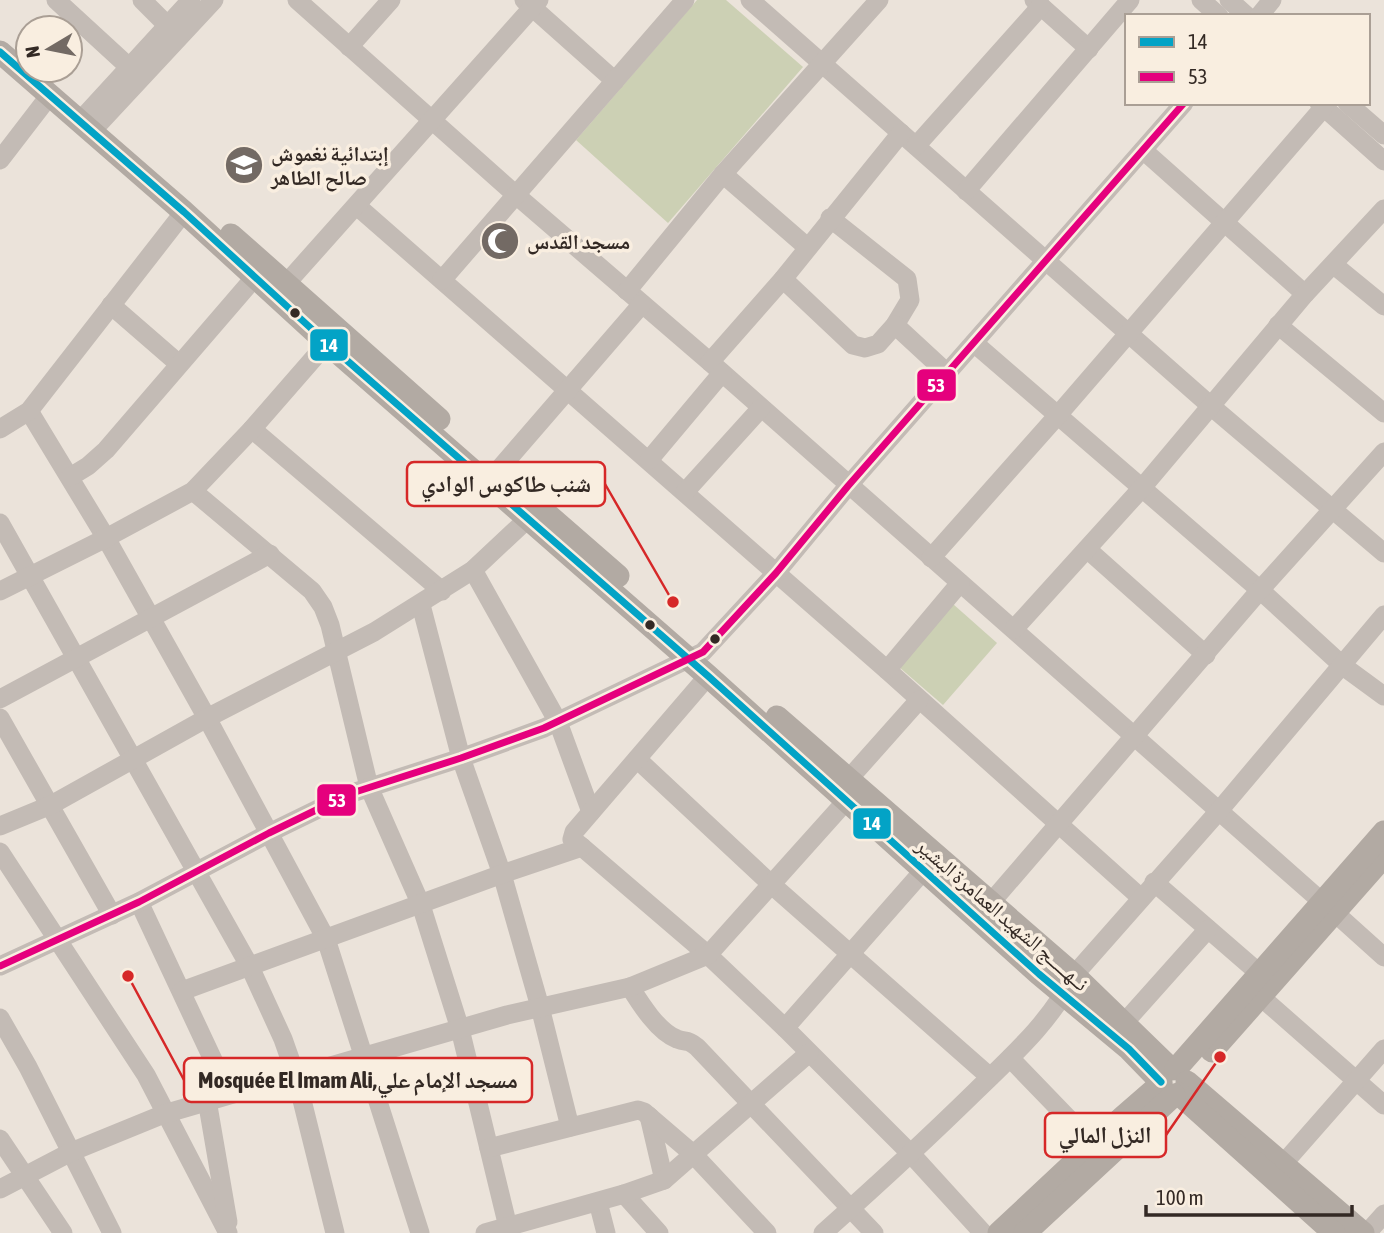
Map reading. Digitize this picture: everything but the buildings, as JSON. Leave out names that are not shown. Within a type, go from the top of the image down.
[{"type":"main road","points":[[0,33],[14,46]]},
{"type":"main road","name":"نــهـــــج الشهيد العمامرة البشير","points":[[0,52],[50,95],[90,122],[535,513],[844,790]]},
{"type":"main road","name":"نــهـــــج الشهيد العمامرة البشير","points":[[55,84],[90,122],[255,277],[281,290],[327,343],[492,476]]},
{"type":"main road","name":"نــهـــــج الشهيد العمامرة البشير","points":[[696,656],[708,676],[1069,985],[1124,1023],[1175,1082]]},
{"type":"main road","points":[[844,790],[925,870],[984,910]]},
{"type":"main road","points":[[1025,1233],[1261,997],[1384,832]]},
{"type":"main road","points":[[999,1233],[1093,1144],[1175,1082],[1259,973],[1384,856]]},
{"type":"main road","points":[[1069,985],[1129,1049],[1283,1164],[1365,1233]]},
{"type":"main road","points":[[1175,1082],[1334,1233]]},
{"type":"street","points":[[56,0],[129,67]]},
{"type":"street","points":[[142,0],[167,25]]},
{"type":"street","points":[[90,122],[129,67],[191,0]]},
{"type":"street","points":[[90,122],[214,0]]},
{"type":"street","points":[[297,0],[1384,957]]},
{"type":"street","points":[[349,47],[391,0]]},
{"type":"street","points":[[442,280],[685,0]]},
{"type":"street","points":[[750,0],[1212,407],[1384,553]]},
{"type":"street","points":[[627,291],[723,174],[878,0]]},
{"type":"street","points":[[966,191],[1130,0]]},
{"type":"street","points":[[1201,0],[1217,14]]},
{"type":"street","points":[[1229,0],[1245,14]]},
{"type":"street","points":[[1261,14],[1272,0]]},
{"type":"street","points":[[281,290],[532,3],[615,80]]},
{"type":"street","points":[[916,146],[1037,3],[1089,49]]},
{"type":"street","points":[[0,160],[50,95]]},
{"type":"street","points":[[0,966],[139,902],[349,794],[461,758],[558,722],[696,656],[776,573],[848,486],[1182,105]]},
{"type":"street","points":[[931,558],[1226,222],[1322,105],[1384,161]]},
{"type":"street","points":[[1349,105],[1384,135]]},
{"type":"street","points":[[649,460],[807,247],[901,133]]},
{"type":"street","points":[[1143,150],[1305,293]]},
{"type":"street","points":[[723,174],[807,247]]},
{"type":"street","points":[[357,206],[887,670],[1140,897]]},
{"type":"street","points":[[1014,629],[1141,489],[1305,293],[1384,209]]},
{"type":"street","points":[[0,429],[29,411],[184,212]]},
{"type":"street","points":[[783,279],[853,345],[865,348],[877,344],[895,325],[910,300],[907,279],[830,218]]},
{"type":"street","points":[[1334,265],[1384,306]]},
{"type":"street","points":[[70,477],[106,450],[255,277]]},
{"type":"street","points":[[492,476],[642,304]]},
{"type":"street","points":[[111,305],[179,364]]},
{"type":"street","points":[[895,325],[947,373]]},
{"type":"street","points":[[1278,325],[1384,413]]},
{"type":"street","points":[[0,591],[193,491],[252,429],[327,343]]},
{"type":"street","points":[[974,343],[1260,590],[1343,666],[1384,696]]},
{"type":"street","points":[[685,492],[761,408]]},
{"type":"street","points":[[29,411],[106,538],[326,939],[420,1233]]},
{"type":"street","points":[[252,429],[442,591]]},
{"type":"street","points":[[984,910],[1260,590],[1384,452]]},
{"type":"street","points":[[193,491],[312,591],[324,607],[369,787],[421,905],[460,1029],[489,1148],[521,1227]]},
{"type":"street","points":[[0,825],[51,806],[207,718],[421,605],[473,570],[535,513]]},
{"type":"street","points":[[0,523],[250,967],[283,1039],[296,1076],[335,1233]]},
{"type":"street","points":[[1087,549],[1206,654]]},
{"type":"street","points":[[0,699],[152,620],[270,554]]},
{"type":"street","points":[[473,570],[558,722],[591,812]]},
{"type":"street","points":[[887,670],[960,583]]},
{"type":"street","points":[[421,605],[461,758],[502,874],[540,1007],[570,1127]]},
{"type":"street","points":[[823,1233],[912,1154],[1010,1058],[1140,897],[1217,812],[1384,615]]},
{"type":"street","points":[[708,676],[572,835],[574,842],[708,956],[785,1028],[912,1154],[984,1233]]},
{"type":"street","points":[[0,1189],[71,1152],[164,1114],[540,1007],[630,987],[708,956],[772,885],[844,790],[919,700]]},
{"type":"street","points":[[0,718],[112,915]]},
{"type":"street","points":[[637,759],[772,885],[990,1077]]},
{"type":"street","points":[[182,991],[582,847]]},
{"type":"street","points":[[0,852],[146,1075],[164,1114],[229,1233]]},
{"type":"street","points":[[785,1028],[925,870]]},
{"type":"street","points":[[1154,882],[1259,973]]},
{"type":"street","points":[[139,902],[229,1094]]},
{"type":"street","points":[[1124,1023],[1208,929]]},
{"type":"street","points":[[630,987],[646,1013],[677,1039],[688,1039],[697,1047],[874,1233]]},
{"type":"street","points":[[1261,997],[1384,1105]]},
{"type":"street","points":[[0,1018],[112,1233]]},
{"type":"street","points":[[1283,1164],[1384,1049]]},
{"type":"street","points":[[485,1233],[521,1227],[664,1180],[809,1053]]},
{"type":"street","points":[[1010,1058],[1093,1144]]},
{"type":"street","points":[[207,1100],[229,1233]]},
{"type":"street","points":[[489,1148],[634,1110],[644,1112],[694,1154],[767,1233]]},
{"type":"street","points":[[649,1116],[664,1180]]},
{"type":"street","points":[[0,1139],[63,1233]]},
{"type":"street","points":[[624,1194],[659,1233]]},
{"type":"street","points":[[598,1202],[606,1233]]},
{"type":"street","points":[[1365,1233],[1384,1214]]},
{"type":"green space","points":[[697,0],[726,0],[803,67],[668,223],[576,140]]},
{"type":"green space","points":[[953,604],[997,643],[943,705],[899,667]]},
{"type":"transit line","name":"14","points":[[0,52],[708,676],[1039,974],[1129,1049],[1161,1082]]},
{"type":"transit line","name":"53","points":[[0,966],[139,902],[349,794],[544,728],[703,652],[776,573],[848,486],[1182,105]]},
{"type":"place","name":"إبتدائية نغموش صالح الطاهر","points":[[244,165]]},
{"type":"place","name":"مسجد القدس","points":[[500,241]]},
{"type":"place","name":"شنب طاكوس الوادي","points":[[673,602]]},
{"type":"place","name":"Mosquée El Imam Ali,مسجد الإمام علي","points":[[128,976]]},
{"type":"place","name":"النزل المالي","points":[[1220,1057]]}]
